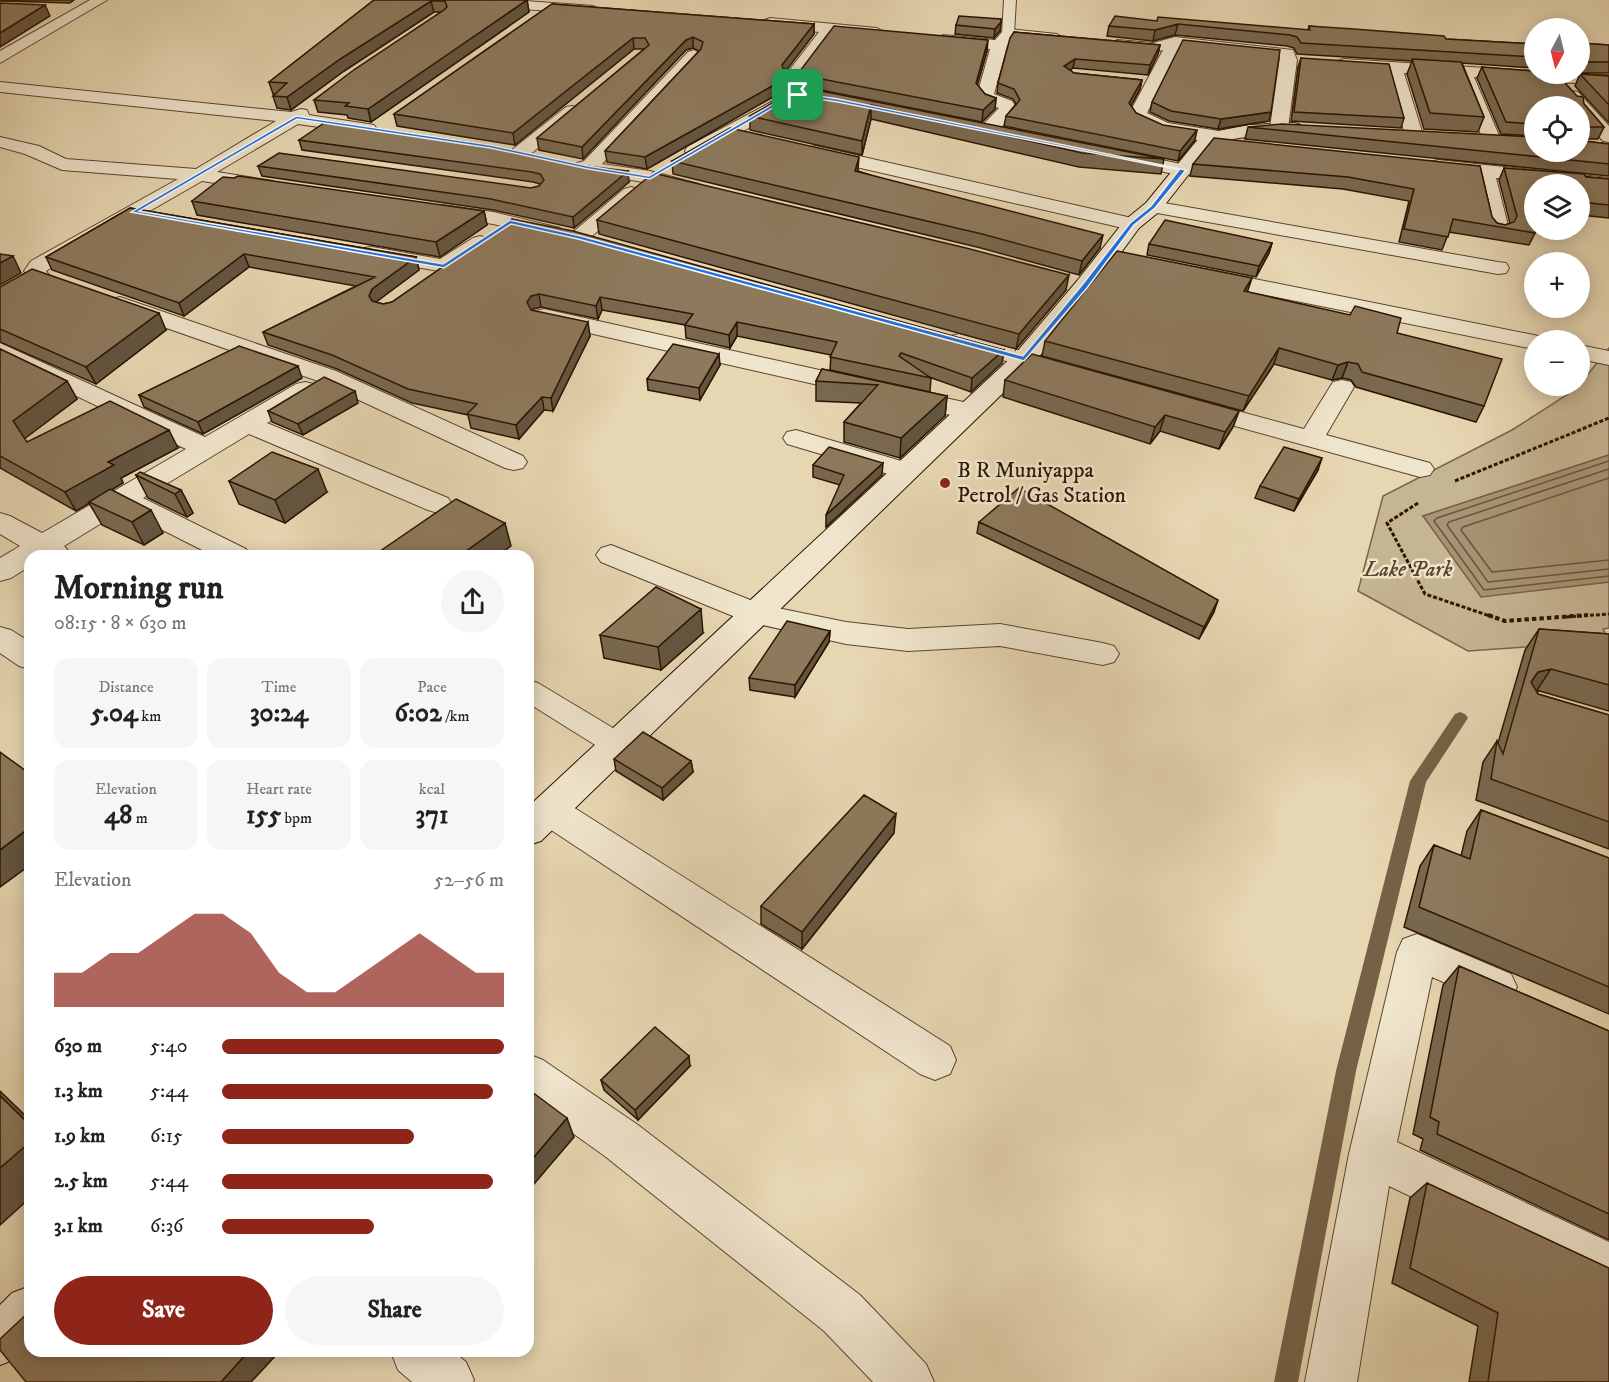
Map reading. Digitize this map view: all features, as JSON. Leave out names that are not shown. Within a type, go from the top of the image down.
[{"type":"street","points":[[0,58],[100,0]]},
{"type":"street","points":[[450,0],[607,11]]},
{"type":"street","points":[[531,21],[550,7]]},
{"type":"street","points":[[59,9],[82,10]]},
{"type":"street","points":[[758,22],[897,35]]},
{"type":"street","points":[[792,77],[829,29]]},
{"type":"street","points":[[931,38],[1076,40]]},
{"type":"street","points":[[0,39],[30,40]]},
{"type":"street","points":[[986,131],[1008,109],[1006,105],[991,100],[986,95],[1004,39]]},
{"type":"street","points":[[1175,42],[1138,114],[1143,120],[1154,125],[1263,148]]},
{"type":"street","points":[[1098,43],[1154,48],[1175,42],[1287,53],[1294,60],[1278,128]]},
{"type":"street","points":[[588,168],[694,55]]},
{"type":"street","points":[[1324,62],[1524,74]]},
{"type":"street","points":[[1395,68],[1414,135]]},
{"type":"street","points":[[1464,72],[1492,140]]},
{"type":"street","points":[[1590,78],[1609,80]]},
{"type":"street","points":[[1131,80],[1155,83]]},
{"type":"street","points":[[1562,84],[1609,137]]},
{"type":"street","points":[[0,87],[382,128]]},
{"type":"street","points":[[579,237],[650,177],[789,97],[804,95]]},
{"type":"street","points":[[520,153],[590,97]]},
{"type":"street","points":[[61,283],[29,281],[39,266],[51,258],[199,175],[296,118],[314,104]]},
{"type":"street","points":[[963,126],[1006,134]]},
{"type":"street","points":[[935,1060],[538,820],[1024,359],[1074,283],[1120,258],[1143,216],[1212,139],[1278,128],[1312,129]]},
{"type":"street","points":[[726,132],[760,139]]},
{"type":"street","points":[[1391,134],[1436,136]]},
{"type":"street","points":[[1470,139],[1513,141]]},
{"type":"street","points":[[0,142],[32,150],[62,164],[199,175],[281,187]]},
{"type":"street","points":[[793,147],[1143,216],[1498,268]]},
{"type":"street","points":[[1590,147],[1609,148]]},
{"type":"street","points":[[242,148],[277,154]]},
{"type":"street","points":[[500,149],[543,158]]},
{"type":"street","points":[[1105,154],[1183,170]]},
{"type":"street","points":[[565,163],[650,177],[715,193]]},
{"type":"street","points":[[1415,164],[1609,184]]},
{"type":"street","points":[[1485,171],[1499,229]]},
{"type":"street","points":[[422,208],[510,222],[602,244]]},
{"type":"street","points":[[134,212],[168,218]]},
{"type":"street","points":[[424,280],[510,222]]},
{"type":"street","points":[[352,250],[444,266]]},
{"type":"street","points":[[1190,272],[1524,340]]},
{"type":"street","points":[[105,298],[327,376],[514,462]]},
{"type":"street","points":[[542,316],[968,411]]},
{"type":"street","points":[[945,337],[1082,375]]},
{"type":"street","points":[[0,350],[206,448]]},
{"type":"street","points":[[1590,354],[1609,358]]},
{"type":"street","points":[[52,550],[123,498],[327,376]]},
{"type":"street","points":[[1310,440],[1342,387]]},
{"type":"street","points":[[1173,401],[1420,469]]},
{"type":"street","points":[[248,424],[438,504]]},
{"type":"street","points":[[796,438],[905,471]]},
{"type":"street","points":[[123,498],[224,550]]},
{"type":"street","points":[[0,522],[49,550]]},
{"type":"street","points":[[612,555],[756,614],[846,633],[908,640],[1000,635],[1103,654]]},
{"type":"street","points":[[0,571],[24,562]]},
{"type":"street","points":[[0,638],[24,654]]},
{"type":"street","points":[[1331,1382],[1372,1154],[1417,952],[1534,1003]]},
{"type":"street","points":[[534,1079],[622,1140],[842,1313],[908,1382]]},
{"type":"street","points":[[1372,1154],[1609,1267]]},
{"type":"street","points":[[0,1340],[24,1317]]},
{"type":"lane","points":[[1004,39],[1010,0]]},
{"type":"lane","points":[[534,694],[618,744]]},
{"type":"path","points":[[1453,481],[1609,418]]},
{"type":"path","points":[[1425,499],[1388,523],[1425,594],[1505,621],[1609,614]]},
{"type":"green space","name":"Lake Park","points":[[1609,348],[1609,455],[1423,516],[1547,588],[1609,582],[1609,628],[1603,629],[1609,641],[1468,651],[1358,591],[1383,496],[1512,430],[1565,396],[1590,396],[1590,372]]},
{"type":"water","points":[[1609,455],[1609,582],[1481,597],[1423,516]]},
{"type":"building","points":[[374,0],[527,0],[368,109],[345,106],[349,103],[314,100],[355,69],[444,10],[447,7],[445,1],[431,1],[340,59],[287,97],[273,96],[287,83],[269,82]]},
{"type":"building","points":[[0,3],[45,5],[0,33]]},
{"type":"building","points":[[552,4],[814,24],[782,65],[792,73],[800,71],[834,26],[988,40],[976,83],[985,94],[996,98],[983,110],[811,77],[783,80],[645,157],[605,151],[701,49],[703,42],[693,37],[686,40],[582,147],[537,138],[649,45],[645,38],[633,38],[513,133],[394,114]]},
{"type":"building","points":[[959,16],[1001,19],[1001,22],[995,29],[956,25]]},
{"type":"building","points":[[1115,16],[1157,21],[1158,17],[1310,30],[1309,26],[1354,29],[1444,36],[1446,39],[1524,43],[1524,56],[1301,43],[1297,37],[1290,35],[1178,24],[1155,30],[1109,26]]},
{"type":"building","points":[[1014,32],[1160,45],[1150,65],[1075,59],[1064,66],[1074,73],[1142,80],[1129,103],[1136,113],[1163,125],[1197,130],[1180,151],[1006,116],[1020,100],[1014,89],[998,83],[1010,38]]},
{"type":"building","points":[[1183,40],[1280,50],[1271,112],[1221,119],[1171,111],[1152,102]]},
{"type":"building","points":[[1590,44],[1609,45],[1609,62],[1590,62]]},
{"type":"building","points":[[1301,58],[1389,64],[1404,118],[1294,112]]},
{"type":"building","points":[[1412,59],[1461,62],[1484,117],[1430,113]]},
{"type":"building","points":[[1482,67],[1524,70],[1524,84],[1566,84],[1577,96],[1524,96],[1524,123],[1506,122]]},
{"type":"building","points":[[1590,75],[1609,76],[1609,105],[1589,84]]},
{"type":"building","points":[[811,89],[1164,159],[1082,153],[871,105],[862,141],[750,116],[794,91]]},
{"type":"building","points":[[1590,111],[1604,127],[1590,127]]},
{"type":"building","points":[[327,121],[488,145],[586,166],[628,171],[573,217],[491,199],[258,166],[279,153],[531,188],[539,186],[544,180],[540,174],[532,172],[299,140]]},
{"type":"building","points":[[1282,124],[1524,136],[1524,155],[1248,127]]},
{"type":"building","points":[[730,128],[859,157],[855,171],[1103,235],[1082,261],[982,234],[672,161]]},
{"type":"building","points":[[1214,138],[1480,166],[1492,217],[1497,223],[1505,225],[1514,222],[1517,216],[1504,168],[1584,174],[1524,174],[1524,231],[1453,219],[1448,237],[1404,229],[1414,189],[1348,177],[1193,164]]},
{"type":"building","points":[[1590,142],[1609,144],[1609,164],[1589,162]]},
{"type":"building","points":[[653,173],[1069,275],[1019,334],[597,220]]},
{"type":"building","points":[[238,176],[484,211],[436,242],[192,201],[223,177]]},
{"type":"building","points":[[1590,177],[1609,179],[1609,205],[1590,203]]},
{"type":"building","points":[[130,208],[416,257],[372,289],[369,296],[372,301],[383,304],[392,302],[512,219],[573,231],[1004,350],[972,378],[901,353],[899,356],[931,378],[830,357],[837,342],[737,322],[729,335],[685,325],[693,314],[600,297],[596,306],[539,294],[531,296],[527,302],[531,310],[588,322],[551,398],[542,397],[516,425],[467,414],[477,404],[408,389],[332,355],[263,332],[375,277],[244,254],[179,303],[46,257]]},
{"type":"building","points":[[1165,220],[1272,243],[1259,266],[1149,244]]},
{"type":"building","points":[[1117,251],[1252,278],[1244,291],[1350,315],[1355,306],[1401,318],[1397,333],[1502,359],[1484,406],[1362,372],[1358,364],[1348,362],[1338,365],[1279,348],[1249,396],[1045,341]]},
{"type":"building","points":[[0,254],[13,256],[0,263]]},
{"type":"building","points":[[32,269],[159,313],[86,367],[0,329],[0,287]]},
{"type":"building","points":[[673,344],[719,354],[699,388],[647,379]]},
{"type":"building","points":[[239,346],[298,366],[198,422],[139,395]]},
{"type":"building","points":[[0,349],[67,381],[13,421],[27,442],[110,401],[169,430],[108,462],[114,465],[65,492],[0,456]]},
{"type":"building","points":[[1032,354],[1239,411],[1225,432],[1165,415],[1155,427],[1005,380]]},
{"type":"building","points":[[822,369],[947,396],[901,438],[844,422],[878,385],[816,381]]},
{"type":"building","points":[[324,377],[355,391],[298,424],[268,411]]},
{"type":"building","points":[[829,447],[883,463],[826,515],[844,475],[813,465]]},
{"type":"building","points":[[1284,447],[1322,458],[1299,499],[1260,486]]},
{"type":"building","points":[[272,452],[318,469],[275,500],[229,481]]},
{"type":"building","points":[[140,472],[181,490],[175,494],[136,475]]},
{"type":"building","points":[[1019,488],[1218,600],[1204,627],[979,522]]},
{"type":"building","points":[[110,489],[151,510],[132,522],[89,502]]},
{"type":"building","points":[[456,499],[505,523],[467,550],[382,550]]},
{"type":"building","points":[[656,587],[701,609],[658,647],[600,635]]},
{"type":"building","points":[[787,621],[830,631],[795,685],[749,678]]},
{"type":"building","points":[[1539,629],[1609,634],[1609,685],[1551,669],[1538,672],[1531,682],[1538,694],[1609,715],[1609,822],[1491,779],[1497,741],[1503,754]]},
{"type":"building","points":[[643,732],[691,761],[662,788],[614,759]]},
{"type":"building","points":[[0,752],[24,770],[24,832],[0,850]]},
{"type":"building","points":[[864,795],[896,814],[802,932],[761,906]]},
{"type":"building","points":[[1481,810],[1609,858],[1609,987],[1419,907],[1434,845],[1470,859]]},
{"type":"building","points":[[1459,966],[1609,1031],[1609,1214],[1437,1134],[1439,1122],[1430,1117]]},
{"type":"building","points":[[655,1027],[689,1056],[635,1110],[601,1080]]},
{"type":"building","points":[[534,1093],[567,1118],[534,1157]]},
{"type":"building","points":[[0,1096],[24,1119],[24,1147],[0,1168]]},
{"type":"building","points":[[1427,1183],[1609,1268],[1609,1382],[1488,1382],[1498,1313],[1410,1268]]},
{"type":"building","points":[[24,1317],[24,1357],[244,1357],[221,1382],[26,1382],[0,1350],[0,1339]]},
{"type":"waterway","points":[[1286,1382],[1346,1071],[1418,781],[1460,718]]},
{"type":"place","name":"B R Muniyappa Petrol / Gas Station","points":[[945,483]]},
{"type":"route","points":[[798,95],[838,100],[1183,170],[1153,207],[1132,224],[1085,286],[1024,359],[579,237],[510,222],[444,266],[134,212],[296,118],[490,147],[588,168],[650,177],[789,97],[798,95]]}]
